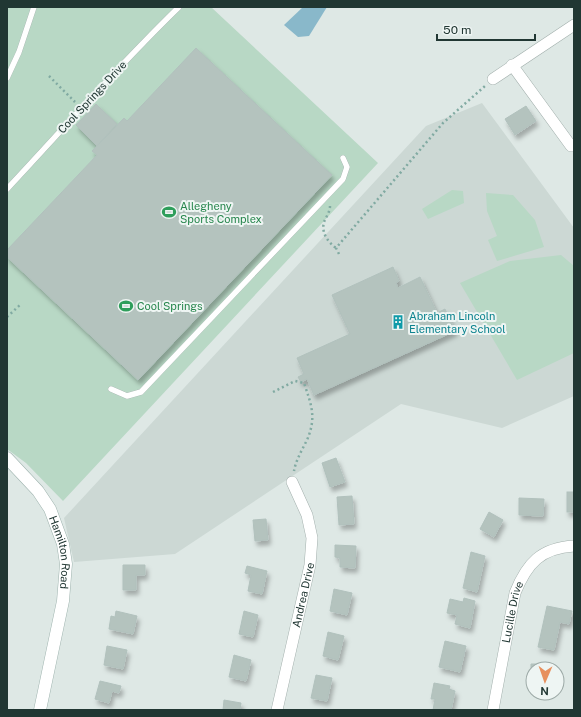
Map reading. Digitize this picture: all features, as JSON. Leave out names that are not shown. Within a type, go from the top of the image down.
[{"type":"street","points":[[493,79],[574,25]]},
{"type":"street","points":[[512,65],[571,146],[574,146]]},
{"type":"street","name":"Hamilton Road","points":[[7,458],[38,491],[50,509],[63,544],[66,564],[63,601],[40,710]]},
{"type":"street","name":"Andrea Drive","points":[[277,710],[310,565],[312,538],[307,515],[292,482]]},
{"type":"street","name":"Lucille Drive","points":[[493,710],[515,593],[520,580],[530,566],[542,554],[559,547],[574,546]]},
{"type":"lane","points":[[7,78],[19,52],[34,7]]},
{"type":"lane","name":"Cool Springs Drive","points":[[7,189],[81,108],[153,32],[179,7]]},
{"type":"lane","points":[[111,389],[127,396],[141,392],[343,179],[347,167],[343,158]]},
{"type":"path","points":[[49,76],[81,108]]},
{"type":"path","points":[[336,248],[443,123],[493,79]]},
{"type":"path","points":[[329,205],[330,207],[324,224],[324,231],[328,240],[336,248],[339,254]]},
{"type":"path","points":[[7,317],[21,304]]},
{"type":"path","points":[[273,392],[294,381],[304,383],[313,408],[308,438],[295,464],[292,482]]},
{"type":"shaded area","points":[[482,103],[574,228],[574,396],[502,428],[401,404],[175,554],[74,562],[64,518],[426,126]]},
{"type":"green space","name":"Cool Springs","points":[[7,7],[211,7],[378,163],[63,501],[26,463],[7,449]]},
{"type":"green space","points":[[452,190],[463,191],[464,203],[428,219],[422,209]]},
{"type":"green space","points":[[486,193],[513,195],[535,220],[544,247],[497,261],[488,240],[497,236],[487,211]]},
{"type":"green space","points":[[561,255],[574,266],[574,353],[517,380],[460,283],[510,261]]},
{"type":"water","points":[[303,7],[327,7],[309,36],[298,37],[284,25]]},
{"type":"building","name":"Allegheny Sports Complex","points":[[196,48],[332,175],[138,380],[7,257],[7,250],[97,155],[92,151],[124,118],[127,121]]},
{"type":"building","points":[[96,104],[117,124],[97,146],[76,125]]},
{"type":"building","points":[[526,106],[536,121],[515,135],[505,119]]},
{"type":"building","name":"Abraham Lincoln Elementary School","points":[[393,267],[399,281],[396,283],[398,288],[420,277],[437,313],[445,309],[455,331],[314,395],[307,379],[301,382],[298,377],[304,374],[297,358],[350,334],[332,295]]},
{"type":"building","points":[[336,458],[345,482],[330,487],[322,463]]},
{"type":"building","points":[[567,492],[574,492],[574,512],[567,512]]},
{"type":"building","points":[[352,496],[354,524],[339,525],[337,497]]},
{"type":"building","points":[[519,498],[544,499],[543,516],[519,515]]},
{"type":"building","points":[[489,512],[503,520],[494,537],[480,529]]},
{"type":"building","points":[[266,519],[268,540],[255,541],[253,520]]},
{"type":"building","points":[[335,545],[356,546],[355,568],[340,567],[340,558],[335,557]]},
{"type":"building","points":[[471,552],[485,556],[477,592],[463,588]]},
{"type":"building","points":[[123,565],[145,565],[145,575],[136,575],[136,590],[123,590]]},
{"type":"building","points":[[247,566],[267,571],[262,594],[248,591],[251,575],[245,573]]},
{"type":"building","points":[[334,589],[352,593],[347,615],[330,611]]},
{"type":"building","points":[[464,598],[475,601],[470,628],[455,624],[457,615],[447,613],[450,599],[463,602]]},
{"type":"building","points":[[547,606],[572,611],[569,624],[560,622],[554,650],[538,647]]},
{"type":"building","points":[[116,611],[137,616],[133,634],[109,629],[111,616],[115,617]]},
{"type":"building","points":[[244,611],[258,615],[253,637],[239,634]]},
{"type":"building","points":[[328,632],[344,636],[338,660],[323,656]]},
{"type":"building","points":[[445,641],[466,646],[460,672],[439,667]]},
{"type":"building","points":[[107,646],[127,650],[123,669],[104,665]]},
{"type":"building","points":[[234,655],[251,660],[246,681],[229,677]]},
{"type":"building","points":[[316,675],[332,678],[327,701],[311,698]]},
{"type":"building","points":[[100,681],[121,686],[119,693],[112,691],[109,703],[95,699]]},
{"type":"building","points":[[434,683],[450,686],[449,689],[455,691],[451,710],[433,710],[435,699],[431,699]]},
{"type":"building","points":[[224,700],[241,703],[240,710],[223,710]]},
{"type":"place","name":"Allegheny Sports Complex","points":[[169,212]]},
{"type":"place","name":"Cool Springs","points":[[126,306]]},
{"type":"place","name":"Abraham Lincoln Elementary School","points":[[398,322]]}]
